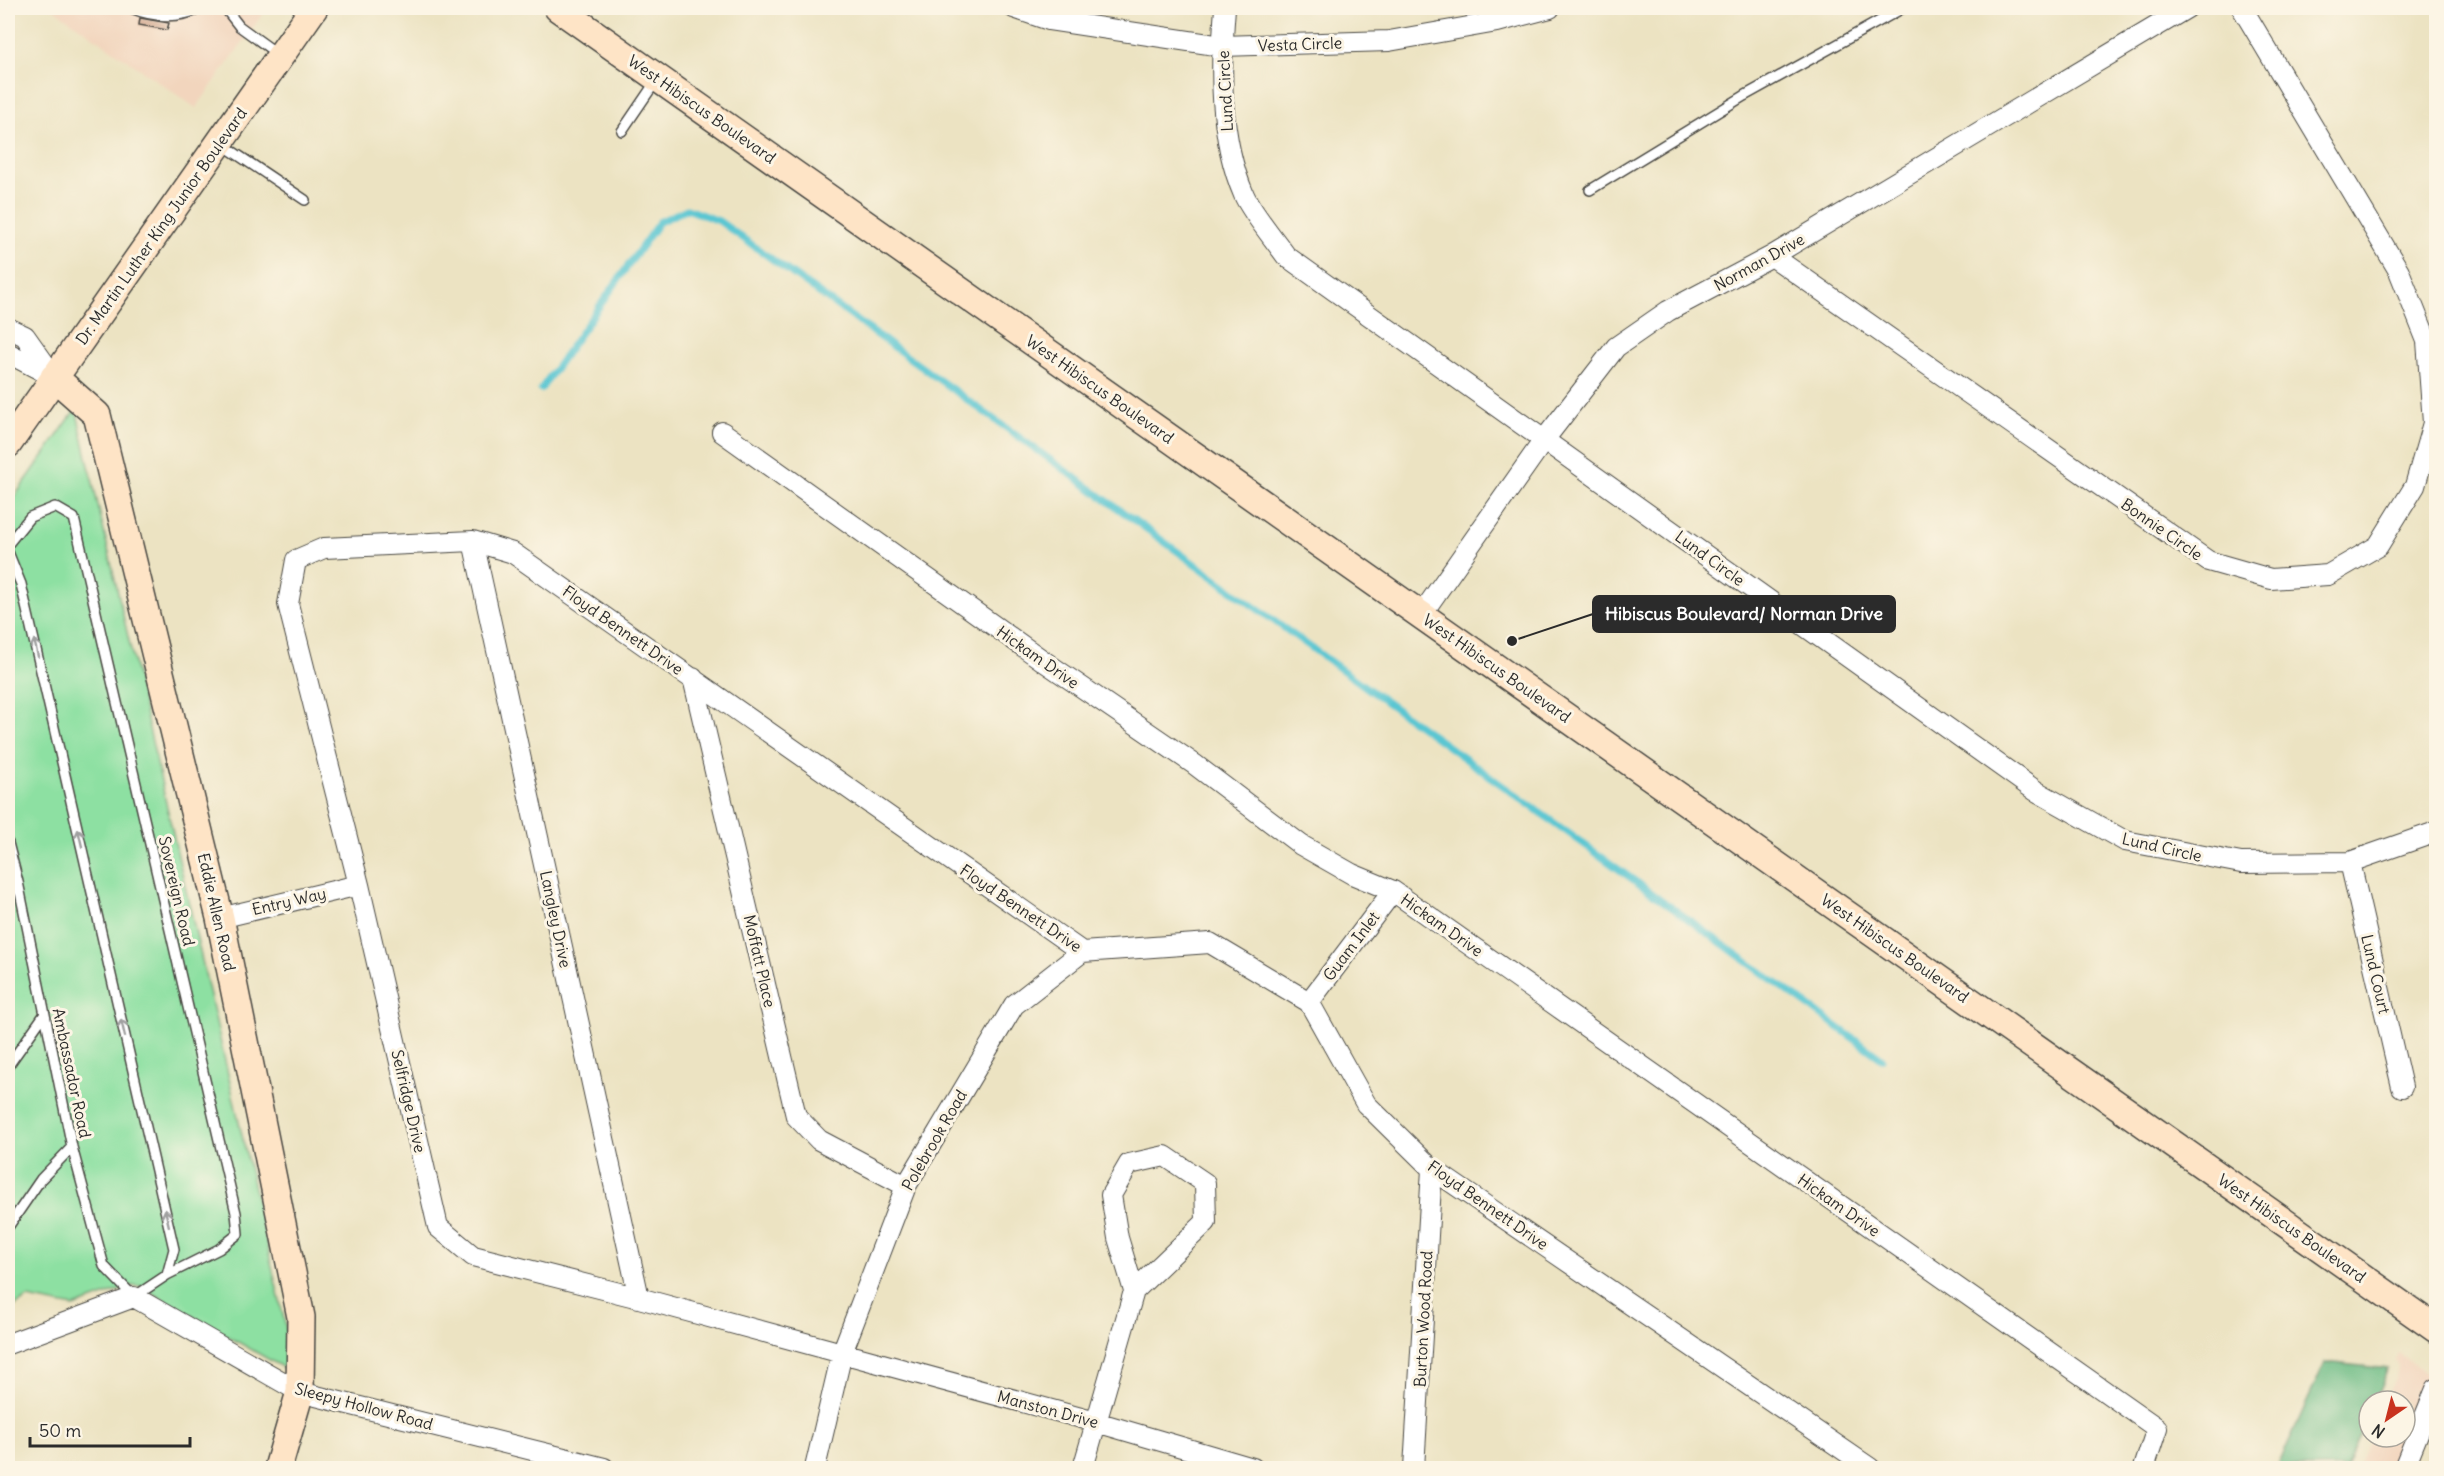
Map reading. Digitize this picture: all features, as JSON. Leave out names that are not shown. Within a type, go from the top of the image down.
[{"type":"street","name":"Dr. Martin Luther King Junior Boulevard","points":[[8,444],[314,8]]},
{"type":"street","name":"West Hibiscus Boulevard","points":[[558,8],[2436,1329]]},
{"type":"street","name":"Vesta Circle","points":[[1014,8],[1049,20],[1222,46],[1389,42],[1497,22],[1550,8]]},
{"type":"street","name":"Lund Circle","points":[[1225,8],[1222,46],[1224,127],[1244,196],[1286,256],[2036,791],[2125,841],[2241,863],[2350,862],[2436,832]]},
{"type":"street","name":"Norman Drive","points":[[1421,615],[1544,440],[1616,347],[1668,311],[1772,256],[2187,8]]},
{"type":"street","name":"Bonnie Circle","points":[[1772,256],[2208,561],[2271,579],[2328,575],[2378,546],[2415,486],[2433,423],[2427,341],[2399,271],[2242,8]]},
{"type":"street","points":[[8,328],[25,336],[54,377]]},
{"type":"street","points":[[8,353],[54,377]]},
{"type":"street","name":"Eddie Allen Road","points":[[54,377],[97,415],[220,918],[300,1317],[300,1392],[278,1468]]},
{"type":"street","name":"Hickam Drive","points":[[722,432],[1045,662],[1194,764],[1302,845],[1352,874],[1393,891],[2157,1428],[2144,1468]]},
{"type":"street","name":"Floyd Bennett Drive","points":[[296,560],[324,548],[473,541],[513,553],[1082,952],[1210,943],[1309,1002],[1365,1104],[1432,1169],[1870,1468]]},
{"type":"street","name":"Langley Drive","points":[[473,541],[639,1298]]},
{"type":"street","name":"Selfridge Drive","points":[[296,560],[288,604],[359,885],[438,1227],[473,1256],[842,1353]]},
{"type":"street","name":"Moffatt Place","points":[[693,678],[796,1116],[819,1140],[906,1186]]},
{"type":"street","name":"Lund Court","points":[[2350,862],[2402,1087]]},
{"type":"street","name":"Entry Way","points":[[220,918],[359,885]]},
{"type":"street","name":"Guam Inlet","points":[[1309,1002],[1393,891]]},
{"type":"street","name":"Polebrook Road","points":[[815,1468],[842,1353],[906,1186],[1014,1005],[1082,952]]},
{"type":"street","points":[[1083,1468],[1134,1291],[1206,1222],[1205,1183],[1165,1155],[1129,1164],[1111,1196],[1118,1238],[1134,1291]]},
{"type":"street","name":"Burton Wood Road","points":[[1414,1468],[1432,1169]]},
{"type":"street","points":[[8,1344],[134,1297]]},
{"type":"street","name":"Sleepy Hollow Road","points":[[134,1297],[300,1392],[604,1468]]},
{"type":"street","name":"Manston Drive","points":[[842,1353],[1096,1422],[1253,1468]]},
{"type":"street","points":[[2403,1468],[2436,1389]]},
{"type":"lane","points":[[131,8],[148,15],[186,15],[202,8]]},
{"type":"lane","points":[[225,8],[239,27],[280,56]]},
{"type":"lane","points":[[1590,190],[1744,96],[1903,8]]},
{"type":"lane","points":[[622,131],[658,78]]},
{"type":"lane","points":[[219,142],[305,200]]},
{"type":"lane","name":"Sovereign Road","points":[[8,544],[30,517],[55,507],[74,518],[237,1213],[238,1234],[219,1249],[167,1275],[134,1297]]},
{"type":"lane","points":[[8,552],[21,584],[174,1249],[167,1275]]},
{"type":"lane","name":"Ambassador Road","points":[[8,843],[72,1147],[104,1266],[134,1297]]},
{"type":"lane","points":[[8,897],[18,882]]},
{"type":"lane","points":[[8,1066],[44,1015]]},
{"type":"lane","points":[[8,1227],[41,1179],[72,1147]]},
{"type":"shaded area","points":[[52,8],[267,8],[196,108]]},
{"type":"shaded area","points":[[2398,1353],[2430,1376],[2417,1407],[2417,1389],[2390,1389],[2397,1373],[2398,1367],[2395,1361]]},
{"type":"shaded area","points":[[2365,1449],[2400,1449],[2392,1468],[2357,1468]]},
{"type":"green space","points":[[76,409],[289,1341],[289,1371],[140,1286],[131,1286],[74,1307],[28,1298],[8,1310],[8,506]]},
{"type":"green space","points":[[2325,1362],[2388,1369],[2380,1389],[2357,1389],[2357,1442],[2346,1468],[2277,1468]]},
{"type":"building","points":[[140,18],[169,23],[167,30],[139,25]]},
{"type":"waterway","points":[[541,389],[659,222],[687,209],[719,221],[1882,1059]]},
{"type":"place","name":"Hibiscus Boulevard/ Norman Drive","points":[[1512,641]]}]
